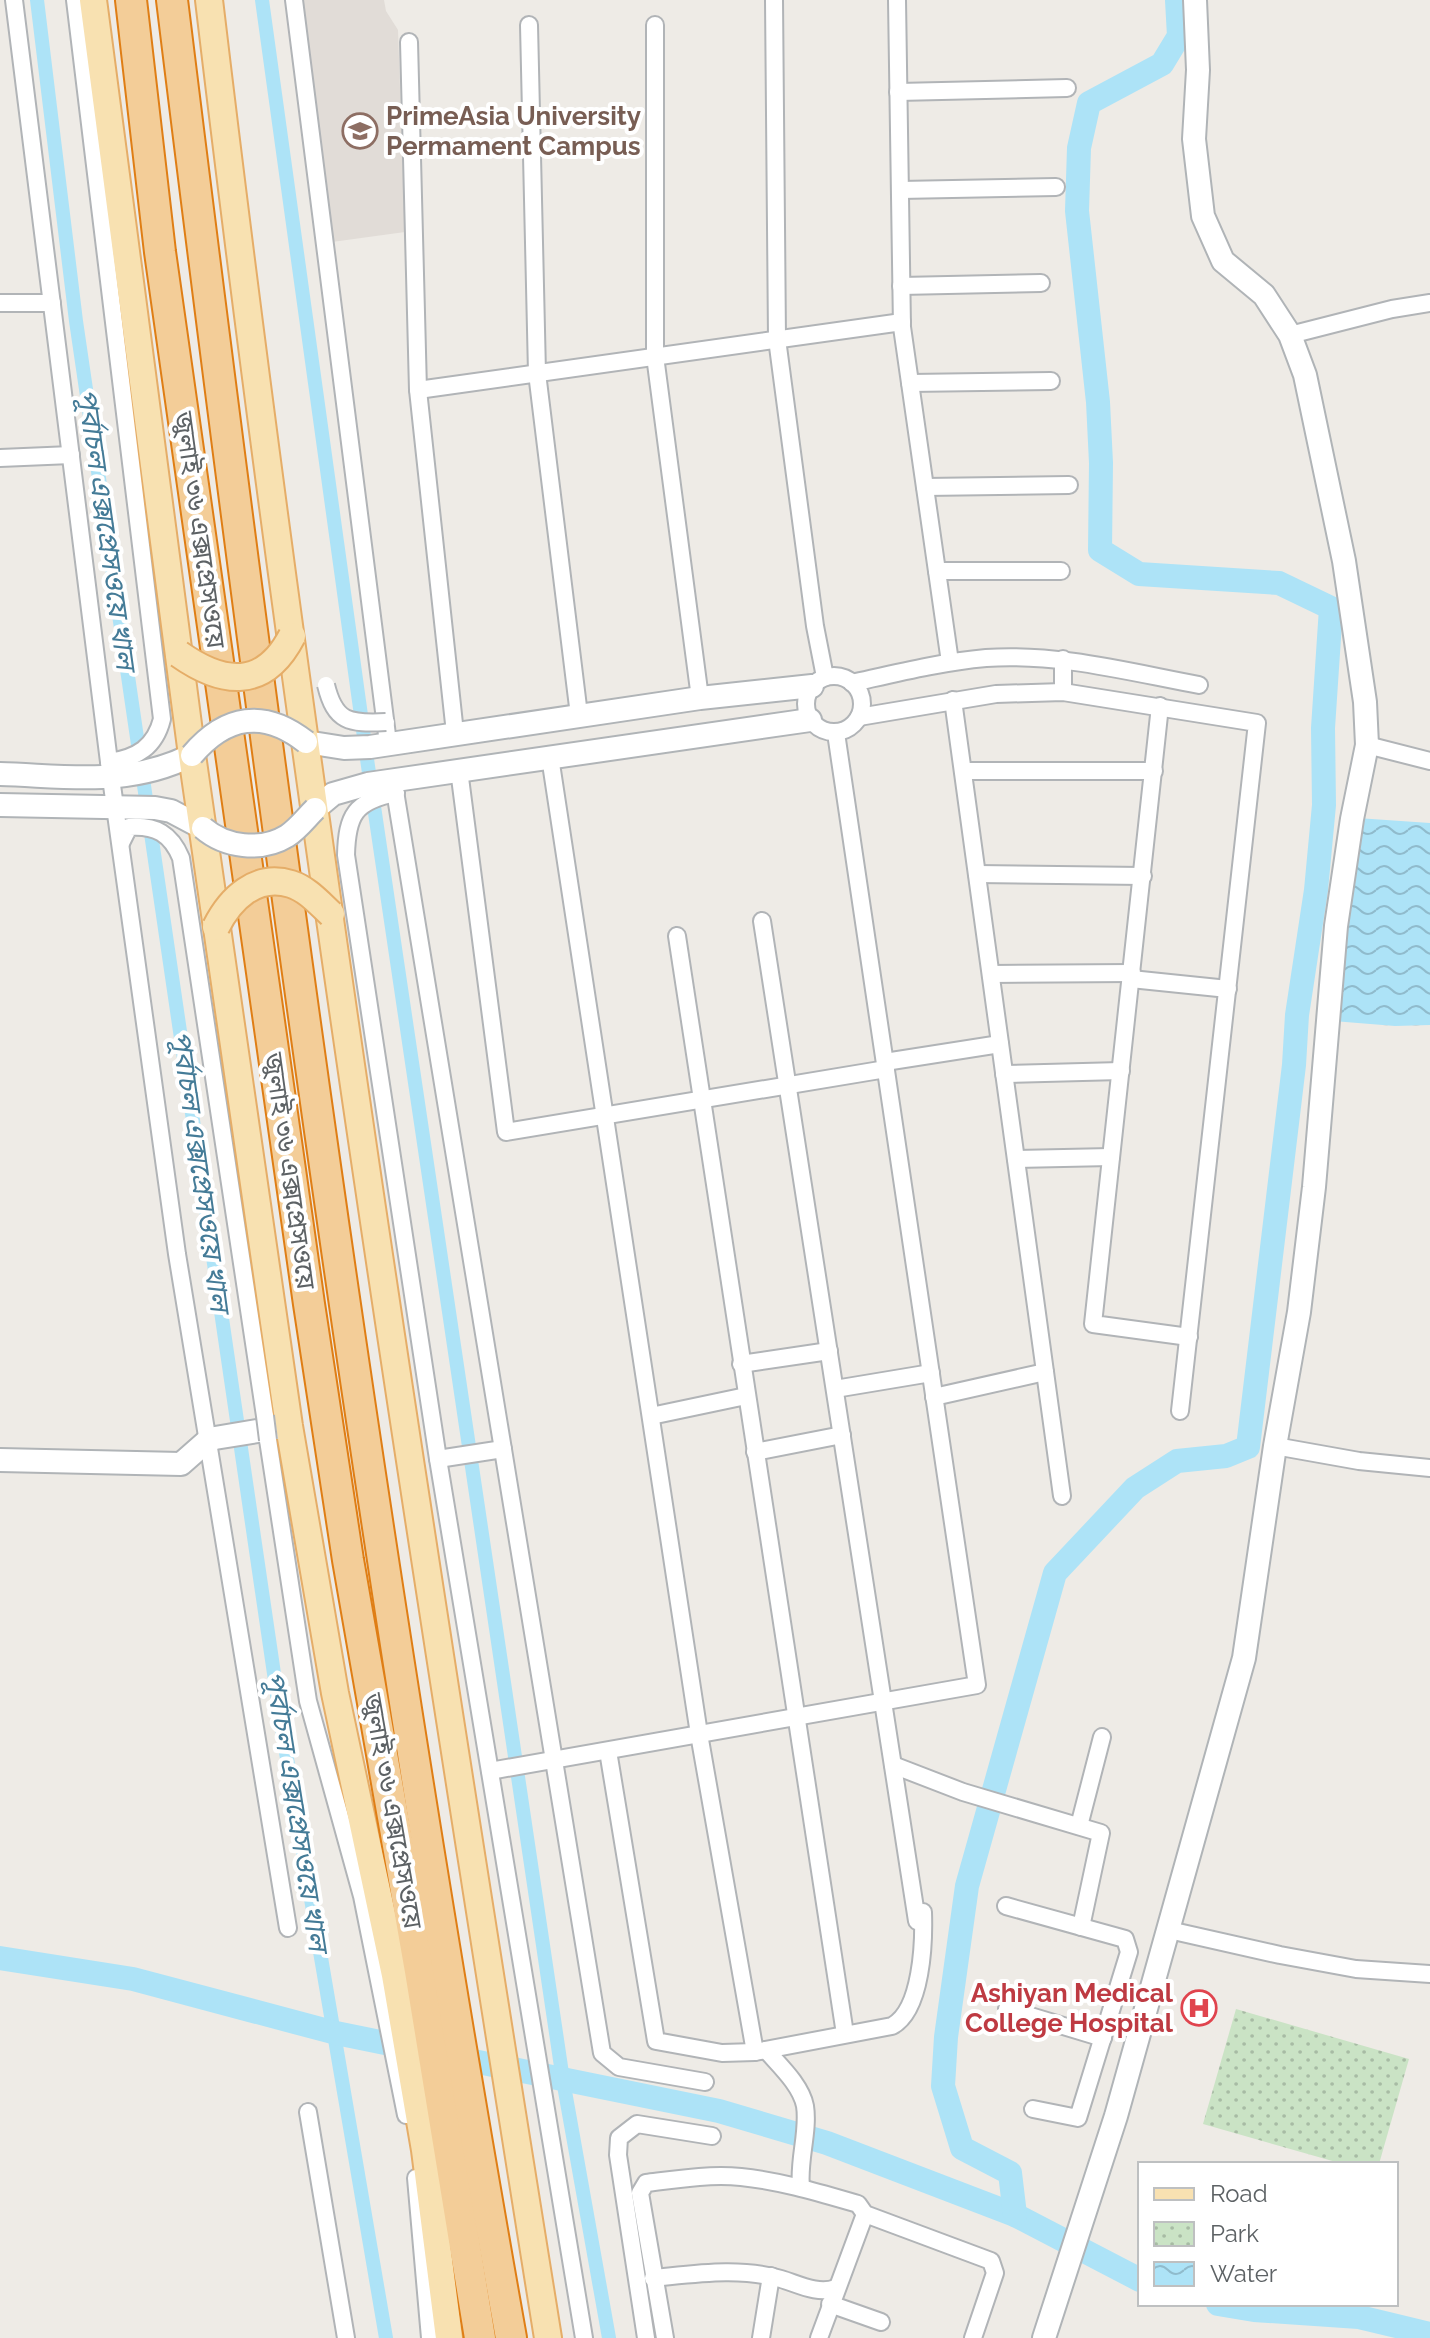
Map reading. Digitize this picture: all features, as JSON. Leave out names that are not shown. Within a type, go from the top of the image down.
[{"type":"highway","name":"জুলাই ৩৬ এক্সপ্রেসওয়ে","points":[[131,0],[160,252],[309,1304],[411,1972],[480,2338]]},
{"type":"highway","name":"জুলাই ৩৬ এক্সপ্রেসওয়ে","points":[[172,0],[204,262],[341,1284],[411,1972]]},
{"type":"highway","name":"জুলাই ৩৬ এক্সপ্রেসওয়ে","points":[[442,2147],[511,2338]]},
{"type":"main road","points":[[93,0],[238,1089],[272,1428],[335,1693],[411,1972],[442,2147],[449,2338]]},
{"type":"main road","points":[[207,5],[315,809],[486,1953],[548,2338]]},
{"type":"main road","points":[[179,654],[209,673],[245,678],[272,665],[292,636]]},
{"type":"main road","points":[[216,927],[238,894],[271,882],[293,884],[331,914]]},
{"type":"street","points":[[14,0],[110,770],[177,1254],[288,1928]]},
{"type":"street","points":[[75,0],[162,719],[159,732],[149,746],[110,770]]},
{"type":"street","points":[[294,0],[387,732]]},
{"type":"street","points":[[0,774],[151,771],[192,755],[212,734],[234,724],[254,720],[279,725],[306,742],[344,748],[387,732],[455,733],[818,681],[839,676],[852,683],[861,695],[859,717],[850,728],[836,733],[821,730],[807,714],[806,699],[818,681],[815,626],[777,339],[774,0]]},
{"type":"street","points":[[897,0],[902,322],[950,662]]},
{"type":"street","points":[[1044,2337],[1095,2182],[1244,1658],[1275,1446],[1299,1312],[1314,1187],[1336,926],[1367,745],[1365,702],[1344,561],[1305,375],[1290,335],[1264,295],[1223,261],[1203,216],[1194,139],[1198,70],[1195,0]]},
{"type":"street","points":[[529,25],[537,373],[579,715]]},
{"type":"street","points":[[655,25],[655,356],[700,698]]},
{"type":"street","points":[[409,42],[418,390],[455,733]]},
{"type":"street","points":[[898,92],[1067,88]]},
{"type":"street","points":[[900,190],[1056,187]]},
{"type":"street","points":[[901,286],[1041,283]]},
{"type":"street","points":[[0,303],[52,303]]},
{"type":"street","points":[[1290,335],[1392,309],[1430,303]]},
{"type":"street","points":[[418,390],[902,322]]},
{"type":"street","points":[[910,383],[1051,381]]},
{"type":"street","points":[[0,458],[71,455]]},
{"type":"street","points":[[925,487],[1069,485]]},
{"type":"street","points":[[937,571],[1061,571]]},
{"type":"street","points":[[852,683],[950,662],[989,658],[1063,659],[1199,685]]},
{"type":"street","points":[[1063,659],[1063,692]]},
{"type":"street","points":[[326,685],[331,707],[344,718],[387,732]]},
{"type":"street","points":[[859,717],[996,694],[1063,692],[1257,723],[1180,1411]]},
{"type":"street","points":[[953,700],[1062,1496]]},
{"type":"street","points":[[1160,706],[1093,1324],[1189,1337]]},
{"type":"street","points":[[582,2338],[438,1459],[346,855],[347,827],[355,811],[395,786],[459,770],[810,720]]},
{"type":"street","points":[[490,1771],[977,1685],[836,733]]},
{"type":"street","points":[[1367,745],[1430,761]]},
{"type":"street","points":[[550,757],[699,1734],[760,2051],[796,2087],[805,2104],[801,2187]]},
{"type":"street","points":[[459,770],[506,1132],[788,1085],[1000,1044]]},
{"type":"street","points":[[963,771],[1154,771]]},
{"type":"street","points":[[0,805],[155,808],[171,811],[225,842],[261,844],[287,835],[333,794],[368,784],[395,786]]},
{"type":"street","points":[[395,786],[602,2053],[619,2067],[705,2082]]},
{"type":"street","points":[[0,1460],[181,1464],[210,1440],[272,1428],[177,846],[158,829],[143,826],[129,827],[121,843]]},
{"type":"street","points":[[977,874],[1143,876]]},
{"type":"street","points":[[608,1751],[656,2041],[722,2053],[760,2051],[892,2026],[902,2021],[909,2008],[923,1952],[923,1913],[842,1435],[762,921]]},
{"type":"street","points":[[677,936],[845,2034]]},
{"type":"street","points":[[991,974],[1131,976],[1228,989]]},
{"type":"street","points":[[1004,1074],[1121,1071]]},
{"type":"street","points":[[1016,1159],[1111,1157]]},
{"type":"street","points":[[741,1364],[829,1351]]},
{"type":"street","points":[[934,1397],[1045,1372]]},
{"type":"street","points":[[835,1389],[931,1373]]},
{"type":"street","points":[[651,1416],[746,1396]]},
{"type":"street","points":[[755,1452],[842,1435]]},
{"type":"street","points":[[1275,1446],[1359,1461],[1430,1468]]},
{"type":"street","points":[[438,1459],[503,1449]]},
{"type":"street","points":[[888,1702],[893,1765],[917,1921]]},
{"type":"street","points":[[1079,1826],[1102,1737]]},
{"type":"street","points":[[893,1765],[963,1792],[1101,1833],[1081,1927]]},
{"type":"street","points":[[1006,1906],[1125,1939],[1128,1944],[1127,1960],[1078,2118],[1033,2109]]},
{"type":"street","points":[[1169,1930],[1356,1969],[1430,1974]]},
{"type":"street","points":[[1007,2009],[1103,2038]]},
{"type":"street","points":[[308,2112],[346,2338]]},
{"type":"street","points":[[541,2118],[582,2338]]},
{"type":"street","points":[[646,2338],[618,2155],[619,2138],[637,2124],[712,2136]]},
{"type":"street","points":[[430,2338],[442,2147]]},
{"type":"street","points":[[665,2338],[640,2193],[646,2183],[690,2177],[741,2177],[801,2187],[858,2204],[865,2214],[991,2261],[995,2273],[973,2338]]},
{"type":"street","points":[[819,2338],[865,2214]]},
{"type":"street","points":[[653,2278],[737,2272],[771,2276],[825,2292],[881,2322]]},
{"type":"street","points":[[761,2338],[771,2276]]},
{"type":"shaded area","name":"PrimeAsia University Permament Campus","points":[[303,0],[384,0],[386,11],[398,30],[405,232],[332,242]]},
{"type":"green space","points":[[1236,2009],[1409,2059],[1380,2162],[1336,2162],[1203,2124]]},
{"type":"water","points":[[1357,818],[1430,823],[1430,1025],[1395,1026],[1333,1021]]},
{"type":"waterway","name":"পূর্বাচল এক্সপ্রেসওয়ে খাল","points":[[37,0],[76,321],[283,1735],[386,2338]]},
{"type":"waterway","name":"পূর্বাচল এক্সপ্রেসওয়ে খাল","points":[[262,0],[368,766],[563,2080],[609,2338]]},
{"type":"waterway","points":[[1015,2215],[1010,2173],[962,2148],[943,2086],[946,2037],[967,1886],[1055,1573],[1135,1488],[1177,1461],[1226,1456],[1248,1447],[1324,805],[1323,728],[1331,608],[1279,583],[1139,574],[1100,550],[1098,402],[1077,211],[1079,148],[1089,103],[1162,64],[1179,36],[1177,0]]},
{"type":"waterway","points":[[0,1958],[133,1979],[336,2033],[719,2111],[827,2143],[1015,2215],[1138,2279]]},
{"type":"waterway","points":[[1230,2306],[1359,2317],[1430,2334]]},
{"type":"place","name":"PrimeAsia University Permament Campus","points":[[360,131]]},
{"type":"place","name":"Ashiyan Medical College Hospital","points":[[1199,2008]]}]
